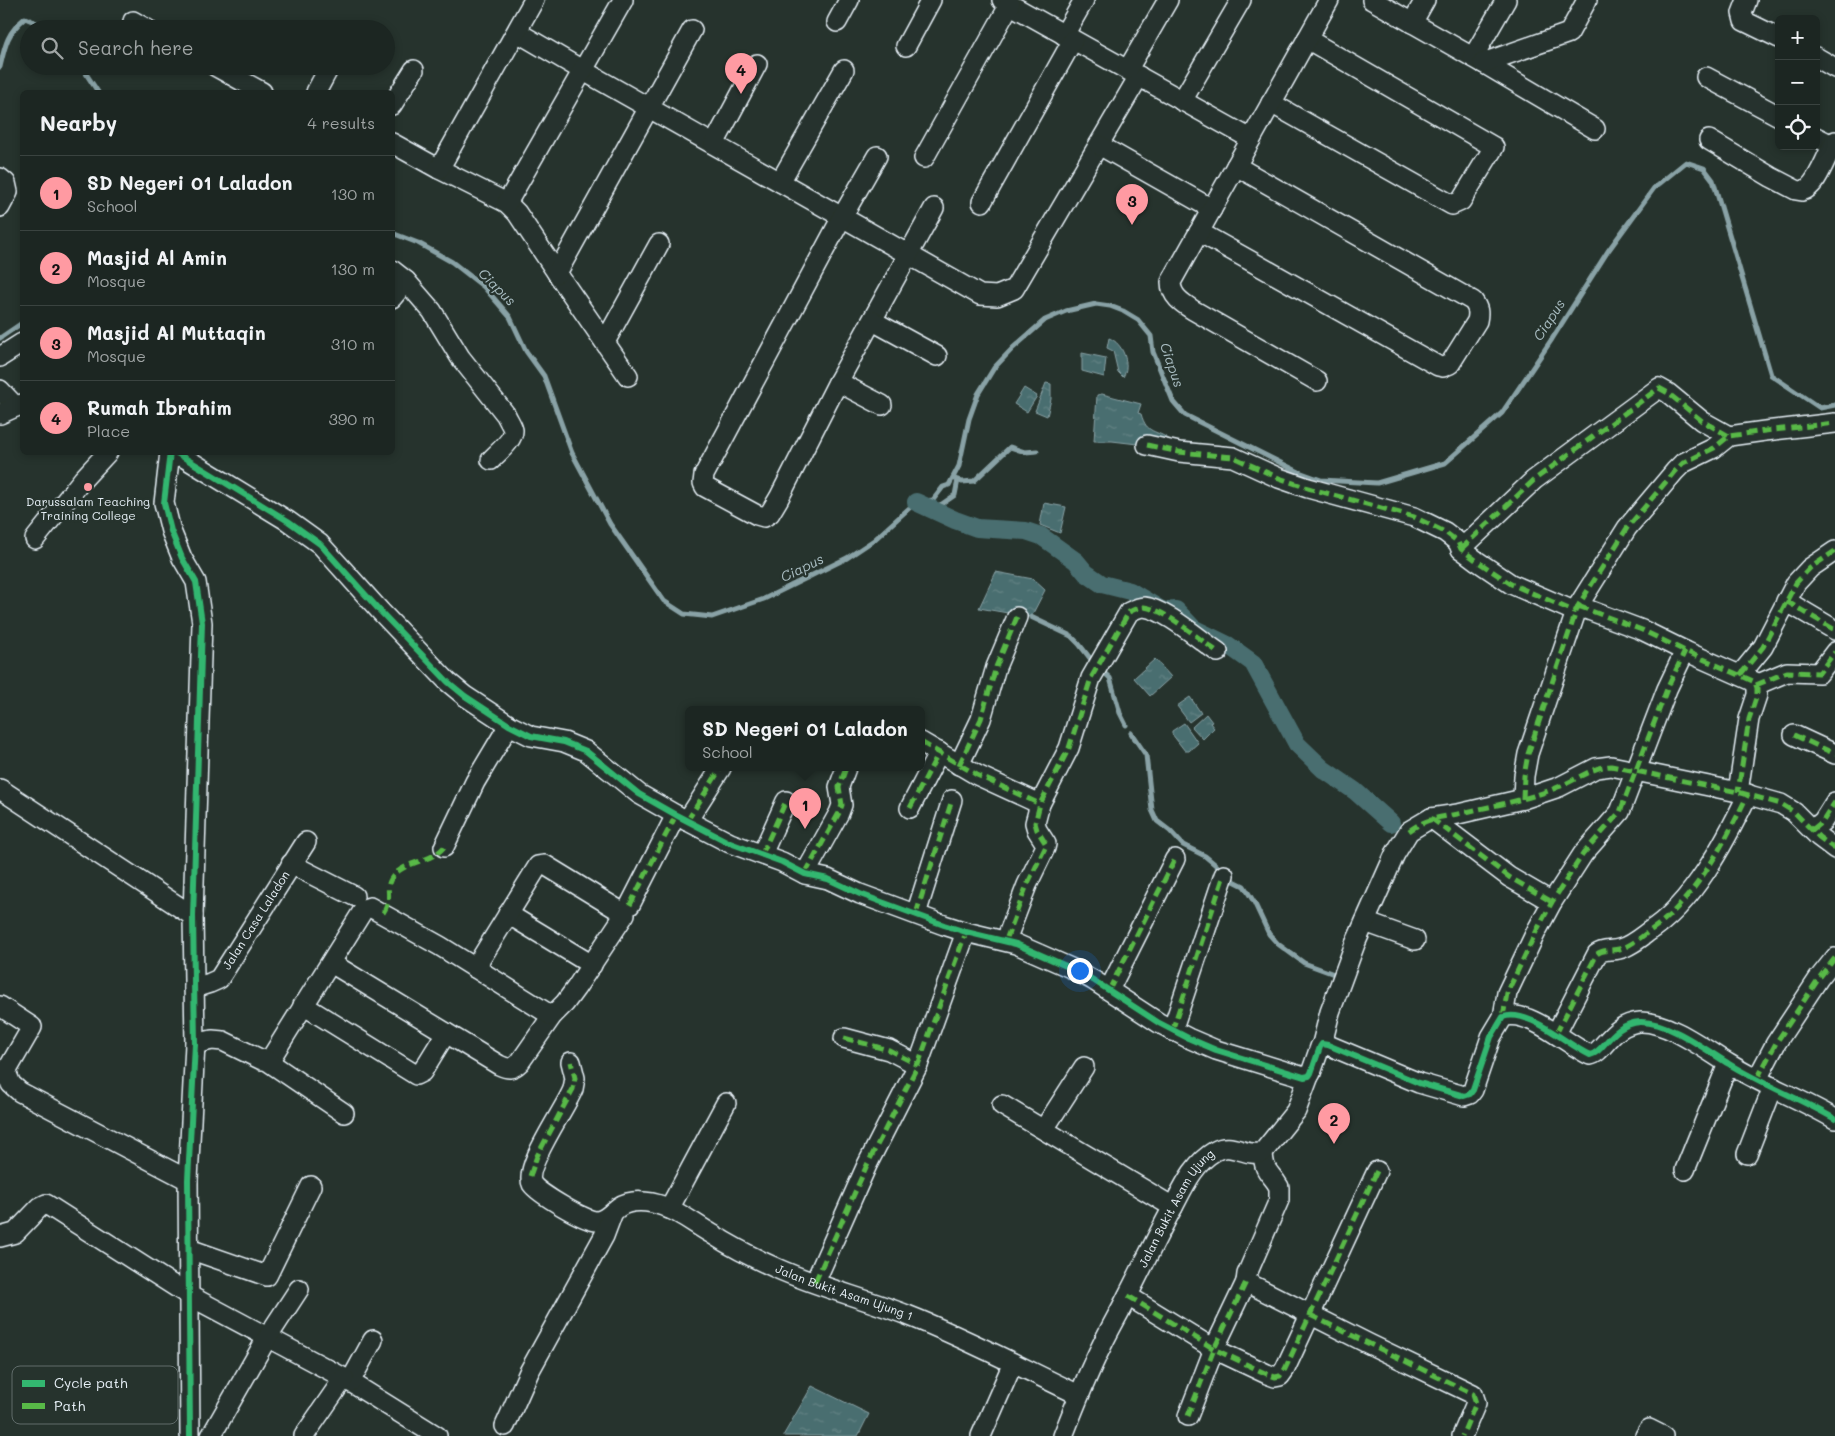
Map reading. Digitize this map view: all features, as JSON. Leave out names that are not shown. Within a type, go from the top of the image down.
[{"type":"street","points":[[438,169],[534,0]]},
{"type":"street","points":[[507,203],[623,0]]},
{"type":"street","points":[[837,22],[849,0]]},
{"type":"street","points":[[906,46],[931,0]]},
{"type":"street","points":[[982,202],[1069,37],[1084,0]]},
{"type":"street","points":[[516,32],[980,295],[997,296],[1014,288],[1099,145],[1168,0]]},
{"type":"street","points":[[1182,101],[1241,0]]},
{"type":"street","points":[[1317,381],[1193,310],[1176,297],[1171,290],[1171,282],[1329,0]]},
{"type":"street","points":[[1372,0],[1595,129]]},
{"type":"street","points":[[1412,23],[1425,0]]},
{"type":"street","points":[[1478,60],[1506,0]]},
{"type":"street","points":[[1478,60],[1569,32],[1588,0]]},
{"type":"street","points":[[1747,0],[1742,14],[1744,21],[1775,36]]},
{"type":"street","points":[[924,158],[1006,2],[1252,139]]},
{"type":"street","points":[[557,273],[692,30]]},
{"type":"street","points":[[1272,103],[1452,205],[1461,201],[1494,147],[1307,40]]},
{"type":"street","points":[[1820,60],[1835,68]]},
{"type":"street","points":[[714,144],[757,64]]},
{"type":"street","points":[[395,100],[414,70]]},
{"type":"street","points":[[780,182],[844,70]]},
{"type":"street","points":[[231,75],[258,90]]},
{"type":"street","points":[[317,90],[325,75]]},
{"type":"street","points":[[1706,77],[1775,114]]},
{"type":"street","points":[[1709,140],[1771,177],[1796,190],[1802,191],[1810,187],[1825,162],[1828,141]]},
{"type":"street","points":[[395,145],[438,169],[507,203],[517,213],[628,376]]},
{"type":"street","points":[[1099,145],[1212,209]]},
{"type":"street","points":[[877,156],[842,217],[704,475],[703,483],[706,487],[764,517],[775,506],[838,382],[934,208]]},
{"type":"street","points":[[1199,232],[1438,366],[1443,367],[1450,364],[1477,321],[1478,307],[1472,301],[1236,166]]},
{"type":"street","points":[[0,178],[6,183],[8,192],[0,207]]},
{"type":"street","points":[[605,342],[659,244]]},
{"type":"street","points":[[395,289],[399,276],[432,311],[460,357],[506,415],[513,432],[511,437],[490,460]]},
{"type":"street","points":[[873,321],[937,356]]},
{"type":"street","points":[[0,357],[20,344]]},
{"type":"street","points":[[838,382],[882,405]]},
{"type":"street","points":[[1461,549],[1534,480],[1659,388],[1668,392],[1702,421],[1729,436]]},
{"type":"street","points":[[0,390],[13,408]]},
{"type":"street","points":[[1523,799],[1524,776],[1528,754],[1577,609],[1627,528],[1664,483],[1683,463],[1714,448],[1729,436],[1835,423]]},
{"type":"street","points":[[1147,445],[1179,452],[1233,458],[1308,488],[1414,516],[1444,532],[1458,542],[1461,549],[1511,584],[1577,609],[1626,622],[1684,651],[1749,679],[1756,685],[1757,694],[1749,719],[1743,793],[1719,850],[1681,903],[1660,924],[1624,948],[1601,951],[1597,954],[1556,1034]]},
{"type":"street","points":[[35,539],[105,455]]},
{"type":"street","points":[[170,455],[164,503],[170,531],[182,558],[196,582],[202,623],[193,916],[195,1044],[188,1180],[190,1436]]},
{"type":"street","points":[[180,455],[288,521],[320,544],[381,612],[448,682],[465,696],[509,725],[532,736],[572,744],[586,751],[632,788],[682,818],[730,843],[782,862],[806,874],[828,879],[860,894],[966,932],[1006,940],[1073,969],[1172,1031],[1200,1044],[1295,1075],[1309,1076]]},
{"type":"street","points":[[1740,675],[1763,647],[1796,583],[1802,576],[1835,551]]},
{"type":"street","points":[[1786,601],[1835,630]]},
{"type":"street","points":[[1006,940],[1026,886],[1046,848],[1046,844],[1035,823],[1040,804],[1069,748],[1091,678],[1128,612],[1142,607],[1152,609],[1218,652]]},
{"type":"street","points":[[959,765],[981,719],[996,667],[1017,616]]},
{"type":"street","points":[[1322,1044],[1340,1049],[1419,1083],[1460,1096],[1467,1096],[1473,1090],[1489,1042],[1503,1017],[1508,993],[1536,930],[1583,854],[1620,812],[1667,688],[1684,651]]},
{"type":"street","points":[[1756,685],[1787,672],[1819,672],[1835,652]]},
{"type":"street","points":[[444,847],[475,782],[509,725]]},
{"type":"street","points":[[1794,735],[1835,754]]},
{"type":"street","points":[[925,744],[959,765],[1040,804]]},
{"type":"street","points":[[910,808],[939,752]]},
{"type":"street","points":[[1188,1416],[1214,1349],[1246,1282],[1247,1274],[1279,1200],[1279,1187],[1266,1171],[1262,1152],[1296,1111],[1322,1044],[1330,1012],[1355,944],[1395,854],[1409,831],[1431,818],[1458,814],[1523,799],[1559,787],[1596,768],[1611,766],[1743,793],[1781,804],[1794,812],[1812,830],[1835,848]]},
{"type":"street","points":[[630,905],[682,818],[719,771]]},
{"type":"street","points":[[806,874],[839,813],[842,805],[840,787],[845,771]]},
{"type":"street","points":[[0,789],[193,916]]},
{"type":"street","points":[[916,914],[952,800]]},
{"type":"street","points":[[762,854],[786,801]]},
{"type":"street","points":[[1812,830],[1823,821],[1835,802]]},
{"type":"street","points":[[1431,818],[1509,877],[1552,902]]},
{"type":"street","name":"Jalan Casa Laladon","points":[[194,988],[219,979],[306,842]]},
{"type":"street","points":[[1109,990],[1175,859]]},
{"type":"street","name":"Jalan Casa Laladon","points":[[291,864],[354,896]]},
{"type":"street","points":[[331,963],[499,1065],[509,1069],[514,1068],[525,1056],[552,1016],[566,1003],[625,914],[545,865],[538,866],[475,968]]},
{"type":"street","points":[[1172,1031],[1224,876]]},
{"type":"street","points":[[266,1060],[271,1058],[364,909],[370,907],[412,929],[552,1016]]},
{"type":"street","points":[[508,914],[592,965]]},
{"type":"street","points":[[1365,922],[1415,940]]},
{"type":"street","points":[[815,1282],[867,1165],[918,1065],[966,932]]},
{"type":"street","points":[[1747,1154],[1776,1043],[1819,978],[1835,958]]},
{"type":"street","points":[[303,1005],[416,1075],[422,1072],[446,1033]]},
{"type":"street","points":[[0,1006],[32,1027],[6,1072],[11,1084],[20,1092],[188,1180]]},
{"type":"street","points":[[1503,1017],[1510,1015],[1524,1018],[1556,1034],[1583,1052],[1592,1055],[1624,1026],[1638,1022],[1648,1023],[1698,1044],[1728,1064],[1835,1119]]},
{"type":"street","points":[[844,1038],[889,1050],[918,1065]]},
{"type":"street","points":[[195,1044],[218,1040],[262,1060],[266,1060],[344,1113]]},
{"type":"street","name":"Jalan Bukit Asam Ujung 1","points":[[571,1062],[574,1089],[537,1156],[530,1176],[531,1181],[538,1190],[588,1220],[598,1221],[630,1202],[644,1202],[662,1206],[774,1267],[922,1321],[1079,1394]]},
{"type":"street","points":[[1685,1170],[1728,1064]]},
{"type":"street","points":[[1044,1129],[1084,1066]]},
{"type":"street","points":[[669,1209],[726,1103]]},
{"type":"street","points":[[1002,1105],[1173,1207]]},
{"type":"street","name":"Jalan Bukit Asam Ujung","points":[[1063,1436],[1079,1394],[1102,1344],[1128,1296],[1149,1250],[1192,1172],[1216,1150],[1227,1147],[1249,1153],[1262,1152]]},
{"type":"street","points":[[1128,1296],[1214,1349],[1267,1374],[1280,1376],[1285,1369],[1377,1170]]},
{"type":"street","points":[[189,1249],[267,1276],[311,1186]]},
{"type":"street","points":[[0,1237],[15,1233],[40,1207],[46,1204],[190,1296],[347,1380],[437,1436]]},
{"type":"street","points":[[505,1426],[529,1372],[604,1236],[613,1212]]},
{"type":"street","points":[[1246,1282],[1473,1394],[1476,1403],[1462,1436]]},
{"type":"street","points":[[211,1436],[268,1338],[299,1290]]},
{"type":"street","points":[[304,1436],[347,1380],[373,1340]]},
{"type":"street","points":[[982,1436],[1013,1363]]},
{"type":"street","points":[[1645,1436],[1649,1429],[1663,1436]]},
{"type":"water","points":[[1109,338],[1122,349],[1126,361],[1123,377],[1118,372],[1113,351],[1107,348]]},
{"type":"water","points":[[1082,353],[1106,358],[1104,377],[1082,371]]},
{"type":"water","points":[[1046,383],[1051,384],[1051,399],[1047,416],[1035,411]]},
{"type":"water","points":[[1024,388],[1037,396],[1027,412],[1014,404]]},
{"type":"water","points":[[1102,394],[1141,404],[1138,413],[1141,414],[1143,421],[1149,429],[1170,440],[1169,442],[1146,445],[1094,441],[1097,395]]},
{"type":"water","points":[[1044,503],[1066,507],[1060,533],[1040,525]]},
{"type":"water","points":[[996,572],[1033,579],[1045,590],[1031,617],[979,608]]},
{"type":"water","points":[[1155,659],[1171,677],[1150,696],[1134,678]]},
{"type":"water","points":[[1190,697],[1201,713],[1189,722],[1177,706]]},
{"type":"water","points":[[1206,714],[1214,728],[1203,739],[1192,727]]},
{"type":"water","points":[[1184,723],[1198,743],[1189,751],[1185,751],[1172,734],[1172,731]]},
{"type":"water","points":[[812,1386],[869,1414],[858,1436],[783,1436]]},
{"type":"waterway","points":[[23,20],[25,18],[30,20]]},
{"type":"waterway","points":[[0,67],[10,34],[20,23]]},
{"type":"waterway","points":[[87,75],[97,90]]},
{"type":"waterway","name":"Ciapus","points":[[395,234],[418,243],[452,262],[484,287],[510,317],[526,351],[544,376],[572,453],[610,524],[664,601],[684,614],[712,617],[764,599],[847,558],[874,540],[916,502],[933,500],[943,487],[949,485],[959,466],[969,419],[978,394],[994,368],[1013,348],[1045,320],[1066,311],[1096,304],[1110,306],[1123,311],[1138,320],[1151,336],[1153,352],[1173,401],[1185,415],[1299,472],[1321,480],[1377,483],[1445,463],[1502,413],[1608,251],[1654,188],[1686,162],[1704,168],[1713,180],[1771,375],[1820,408],[1835,405]]},
{"type":"waterway","name":"Ciapus","points":[[0,338],[20,324]]},
{"type":"waterway","points":[[953,478],[962,482],[974,481],[1010,447],[1025,452],[1037,451]]},
{"type":"waterway","points":[[931,508],[942,504],[955,495],[958,480]]},
{"type":"waterway","points":[[916,502],[977,528],[1026,531],[1041,536],[1076,561],[1086,573],[1102,584],[1130,591],[1163,611],[1176,610],[1193,628],[1228,645],[1253,663],[1297,744],[1323,769],[1355,791],[1391,823]]},
{"type":"waterway","points":[[1031,617],[1071,636],[1093,662]]},
{"type":"waterway","points":[[1101,670],[1110,678],[1120,713],[1126,725]]},
{"type":"waterway","points":[[1131,733],[1146,755],[1152,810],[1157,821],[1183,845],[1205,856],[1217,866],[1224,876],[1244,886],[1269,934],[1278,944],[1304,963],[1334,974]]},
{"type":"marked path","points":[[1461,549],[1534,480],[1659,388],[1668,393],[1702,421],[1729,436]]},
{"type":"marked path","points":[[1523,799],[1524,776],[1528,754],[1578,606],[1627,528],[1683,463],[1714,448],[1729,436],[1835,423]]},
{"type":"marked path","points":[[1147,445],[1179,452],[1233,457],[1279,478],[1308,488],[1414,517],[1445,532],[1458,542],[1461,549],[1511,584],[1576,612]]},
{"type":"marked path","points":[[1740,675],[1763,647],[1796,583],[1810,568],[1835,551]]},
{"type":"marked path","points":[[1786,601],[1835,630]]},
{"type":"marked path","points":[[1578,606],[1642,630],[1755,682],[1757,695],[1749,719],[1738,792]]},
{"type":"marked path","points":[[1006,940],[1027,885],[1045,848],[1046,844],[1035,823],[1040,804],[1069,748],[1091,678],[1129,612],[1144,607],[1162,613],[1218,652]]},
{"type":"marked path","points":[[959,765],[981,719],[996,667],[1017,617]]},
{"type":"marked path","points":[[1503,1017],[1507,993],[1552,902],[1583,854],[1620,812],[1667,689],[1685,651]]},
{"type":"marked path","points":[[1756,685],[1787,672],[1819,673],[1835,652]]},
{"type":"marked path","points":[[1794,735],[1835,754]]},
{"type":"marked path","points":[[925,744],[977,775],[1040,804]]},
{"type":"marked path","points":[[910,808],[939,752]]},
{"type":"marked path","points":[[1409,831],[1422,823],[1434,819],[1547,792],[1584,774],[1611,766],[1738,792],[1781,804],[1794,812],[1819,837],[1835,849]]},
{"type":"marked path","points":[[687,821],[719,771]]},
{"type":"marked path","points":[[805,874],[839,813],[842,805],[839,787],[845,771]]},
{"type":"marked path","points":[[1556,1034],[1597,954],[1602,951],[1623,948],[1630,944],[1664,920],[1680,905],[1707,870],[1748,794]]},
{"type":"marked path","points":[[916,914],[952,800]]},
{"type":"marked path","points":[[762,854],[786,801]]},
{"type":"marked path","points":[[1812,830],[1823,821],[1835,802]]},
{"type":"marked path","points":[[630,905],[676,815]]},
{"type":"marked path","points":[[1431,818],[1509,877],[1552,902]]},
{"type":"marked path","points":[[383,913],[388,902],[388,888],[391,879],[396,873],[402,868],[432,856],[444,847]]},
{"type":"marked path","points":[[1109,990],[1175,859]]},
{"type":"marked path","points":[[1172,1031],[1224,875]]},
{"type":"marked path","points":[[815,1282],[867,1165],[918,1065],[966,932]]},
{"type":"marked path","points":[[1757,1079],[1776,1043],[1819,978],[1835,958]]},
{"type":"marked path","points":[[844,1038],[889,1050],[918,1065]]},
{"type":"marked path","points":[[530,1176],[537,1156],[573,1089],[575,1078],[571,1062]]},
{"type":"marked path","points":[[1128,1296],[1214,1349],[1267,1374],[1275,1377],[1280,1376],[1285,1369],[1377,1171]]},
{"type":"marked path","points":[[1188,1416],[1214,1349],[1246,1282]]},
{"type":"marked path","points":[[1310,1315],[1473,1394],[1476,1403],[1462,1436]]},
{"type":"cycle path","points":[[170,455],[164,503],[171,531],[182,558],[196,582],[202,623],[193,916],[195,1044],[188,1180],[190,1436]]},
{"type":"cycle path","points":[[180,455],[288,521],[320,544],[381,612],[448,682],[465,696],[509,725],[531,736],[564,742],[586,751],[639,794],[730,843],[782,862],[805,874],[828,879],[860,894],[944,925],[1016,944],[1073,969],[1159,1023],[1216,1050],[1304,1077],[1309,1076],[1311,1073],[1322,1044],[1328,1045],[1419,1083],[1464,1096],[1470,1094],[1473,1090],[1491,1037],[1503,1017],[1513,1016],[1536,1022],[1590,1055],[1600,1049],[1622,1028],[1640,1022],[1651,1023],[1686,1037],[1742,1072],[1835,1119]]},
{"type":"place","name":"Rumah Ibrahim","points":[[741,94]]},
{"type":"place","name":"Masjid Al Muttaqin","points":[[1132,225]]},
{"type":"place","name":"Darussalam Teaching Training College","points":[[88,487]]},
{"type":"place","name":"SD Negeri 01 Laladon","points":[[805,829]]},
{"type":"place","name":"Masjid Al Amin","points":[[1334,1144]]}]
